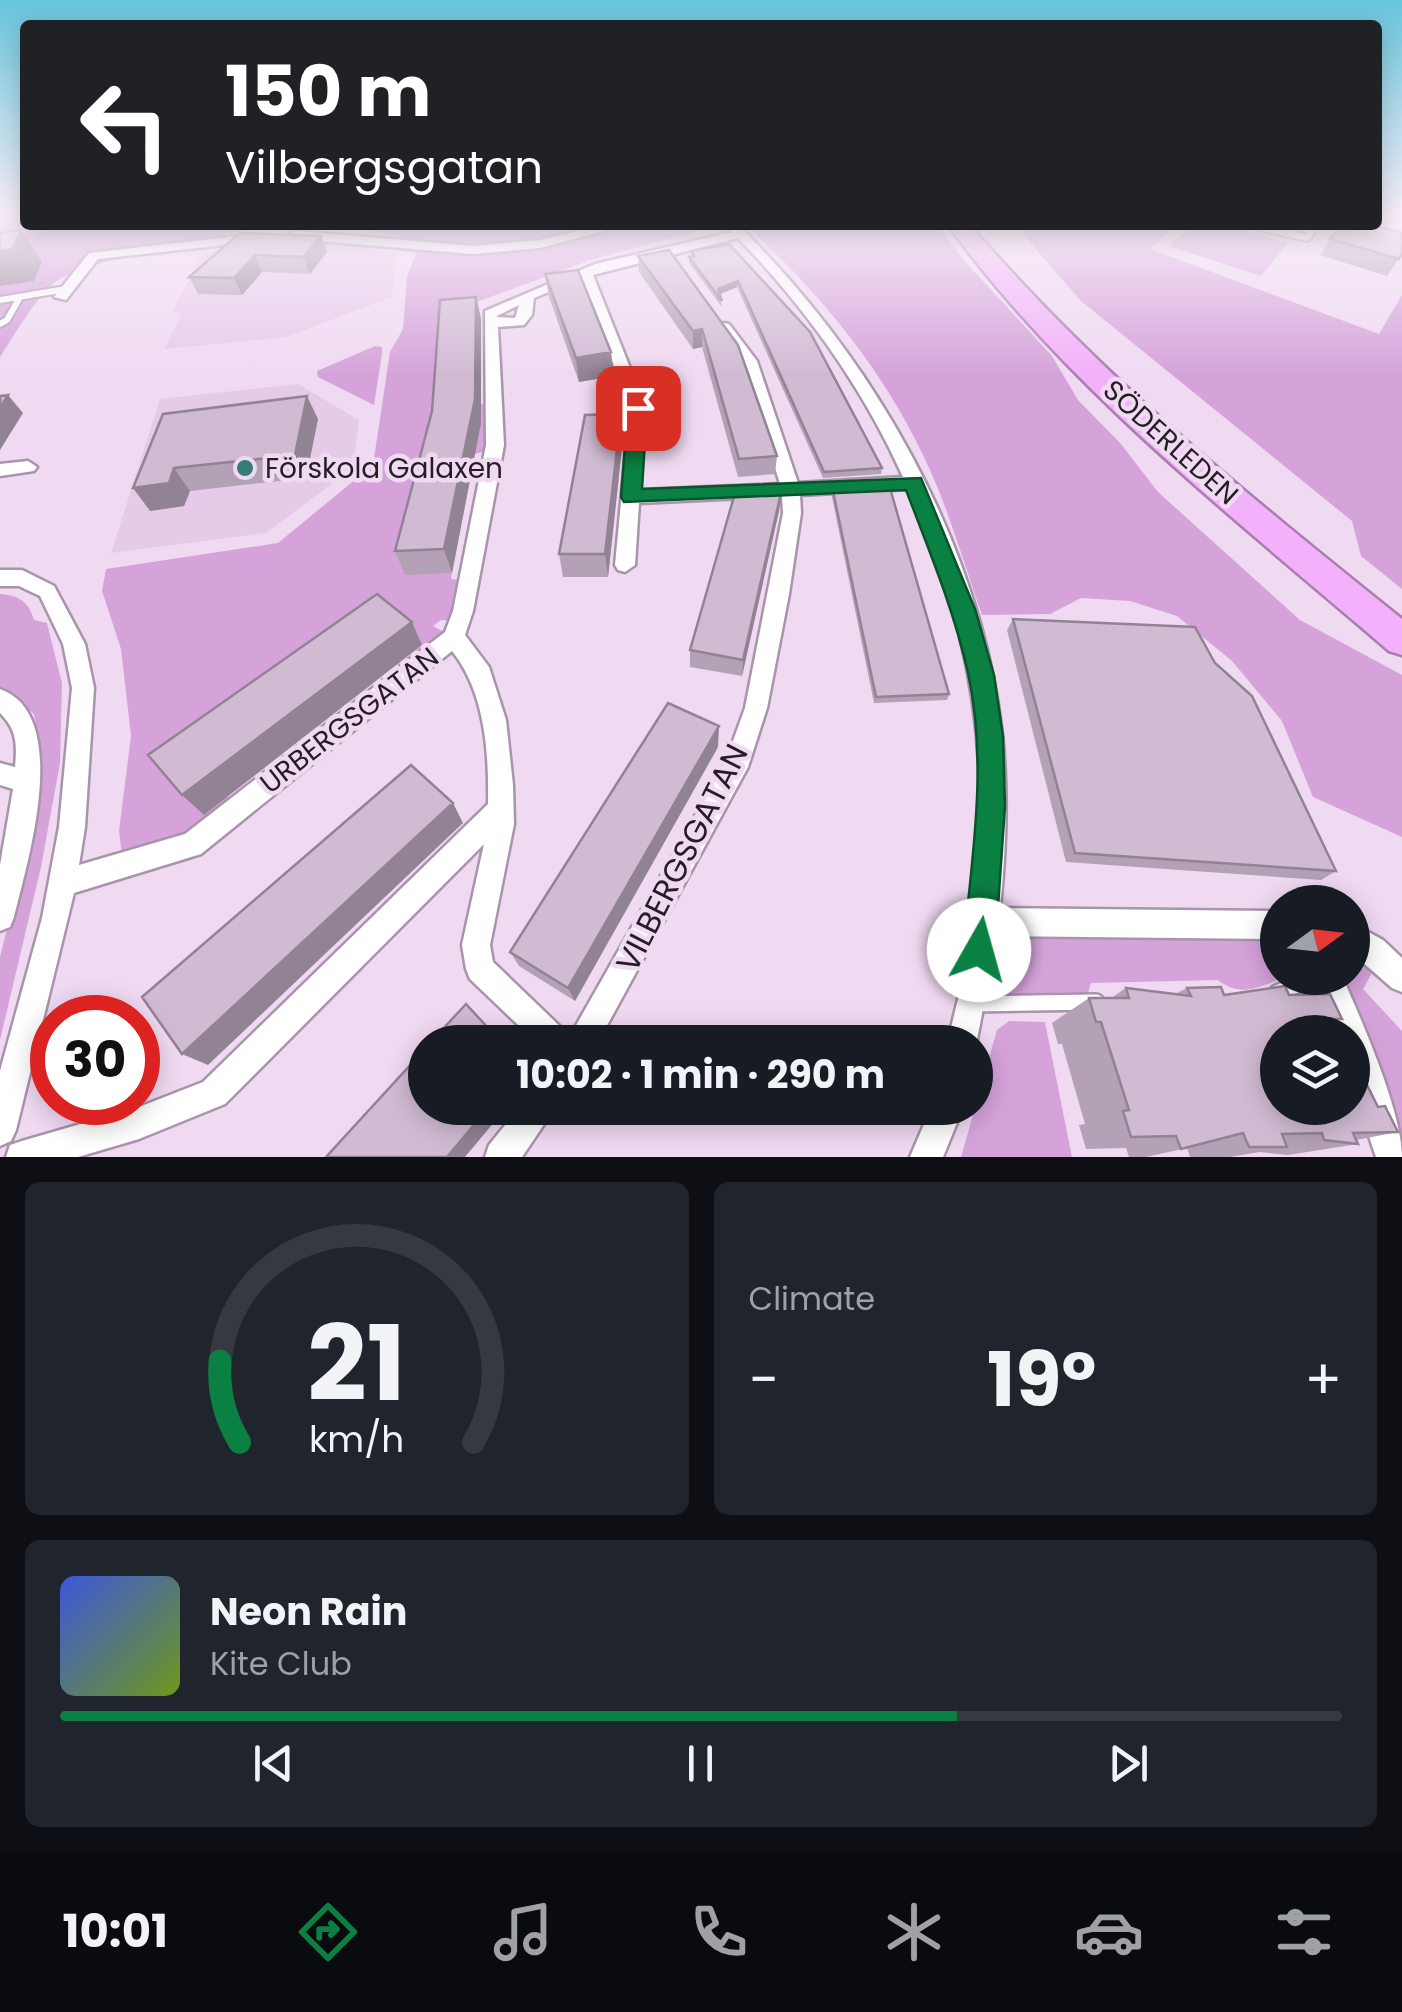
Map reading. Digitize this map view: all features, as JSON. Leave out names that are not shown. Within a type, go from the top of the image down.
[{"type":"highway","name":"SÖDERLEDEN","points":[[994,267],[1030,310],[1110,389],[1402,640]]},
{"type":"highway","name":"SÖDERLEDEN","points":[[1011,267],[1127,384],[1402,615]]},
{"type":"street","points":[[64,293],[83,267]]},
{"type":"street","points":[[528,296],[525,315],[519,322],[496,324],[490,319],[490,314],[500,306],[604,267]]},
{"type":"street","points":[[681,267],[687,276]]},
{"type":"street","points":[[771,267],[829,330],[876,407],[914,482],[963,609],[982,675],[990,736],[991,806],[983,922],[967,1025]]},
{"type":"street","points":[[585,272],[638,408],[624,565]]},
{"type":"street","name":"VILBERGSGATAN","points":[[591,1025],[736,766],[756,708],[772,632],[792,513],[791,490],[748,361],[714,314]]},
{"type":"street","name":"URBERGSGATAN","points":[[62,883],[192,845],[454,637],[463,611],[496,445],[490,319]]},
{"type":"street","points":[[0,470],[28,467]]},
{"type":"street","points":[[632,497],[914,482]]},
{"type":"street","points":[[0,578],[22,578],[47,591],[74,644],[83,688],[72,827],[62,883],[0,1130]]},
{"type":"street","points":[[454,637],[478,668],[494,720],[501,809],[476,946],[480,968],[539,1025]]},
{"type":"street","points":[[0,699],[20,715],[29,731],[13,777],[18,846],[0,916]]},
{"type":"street","points":[[22,1157],[138,1123],[214,1093],[501,809]]},
{"type":"street","points":[[983,922],[1260,925]]},
{"type":"street","points":[[1370,948],[1402,978]]},
{"type":"street","points":[[1370,1089],[1392,1157]]},
{"type":"street","points":[[501,1157],[526,1125]]},
{"type":"street","points":[[926,1157],[940,1125]]},
{"type":"lane","points":[[0,300],[64,293]]},
{"type":"lane","points":[[3,319],[20,297]]},
{"type":"lane","points":[[1261,997],[1266,995]]},
{"type":"lane","points":[[972,1004],[1111,1002]]},
{"type":"shaded area","points":[[0,267],[89,267],[54,283],[0,357]]},
{"type":"shaded area","points":[[195,267],[395,267],[392,297],[286,337],[164,349],[182,313],[172,312]]},
{"type":"shaded area","points":[[411,267],[571,267],[442,315],[481,404],[487,405],[486,451],[475,454],[405,574],[452,573],[451,579],[460,580],[454,621],[441,620],[433,626],[444,632],[409,668],[397,665],[422,645],[388,617],[228,796],[230,802],[174,847],[122,856],[119,831],[131,736],[121,649],[102,591],[106,569],[278,543],[373,465],[390,352],[403,329]]},
{"type":"shaded area","points":[[788,267],[970,267],[1052,356],[1078,400],[1121,444],[1158,492],[1300,620],[1402,675],[1402,837],[1313,797],[1282,721],[1232,661],[1177,616],[1130,601],[1081,598],[1050,614],[982,615],[938,488],[913,435],[851,338]]},
{"type":"shaded area","points":[[1051,267],[1198,267],[1379,334],[1402,295],[1402,589],[1361,556],[1352,521],[1081,301]]},
{"type":"shaded area","points":[[1233,267],[1268,267],[1261,276]]},
{"type":"shaded area","points":[[375,346],[382,347],[382,353],[374,405],[318,377],[317,371]]},
{"type":"shaded area","name":"Förskola Galaxen","points":[[298,384],[359,420],[353,468],[266,533],[111,553],[160,399]]},
{"type":"shaded area","points":[[0,594],[22,601],[34,620],[47,623],[62,683],[60,763],[41,867],[0,1040],[0,957],[26,852],[37,732],[34,714],[0,687]]},
{"type":"shaded area","points":[[1016,938],[1260,938],[1260,986],[1234,989],[1218,980],[1091,983],[1088,993],[1005,996],[998,967],[1003,950]]},
{"type":"shaded area","points":[[1346,995],[1369,995],[1402,1031],[1402,1140],[1370,1058],[1370,1015],[1353,1015]]},
{"type":"shaded area","points":[[1009,1021],[1045,1022],[1072,1157],[961,1157],[970,1125],[993,1125],[993,1044],[997,1030]]},
{"type":"building","points":[[201,267],[244,267],[234,278],[189,277]]},
{"type":"building","points":[[646,267],[681,267],[738,345],[777,456],[739,459],[702,329],[693,331]]},
{"type":"building","points":[[696,267],[750,267],[810,332],[882,468],[824,472],[738,281],[718,289],[722,301]]},
{"type":"building","points":[[578,270],[611,352],[576,358],[545,274]]},
{"type":"building","points":[[476,297],[475,399],[444,549],[395,551],[432,411],[440,300]]},
{"type":"building","points":[[307,396],[295,455],[174,468],[169,483],[133,488],[163,414]]},
{"type":"building","points":[[621,414],[605,554],[559,554],[585,415]]},
{"type":"building","points":[[737,486],[781,493],[743,660],[690,650]]},
{"type":"building","points":[[890,488],[949,694],[876,697],[833,491]]},
{"type":"building","points":[[377,594],[412,622],[182,795],[148,755]]},
{"type":"building","points":[[1013,619],[1195,627],[1215,663],[1252,696],[1336,871],[1075,853]]},
{"type":"building","points":[[668,703],[719,726],[568,988],[510,952]]},
{"type":"building","points":[[411,765],[453,803],[182,1054],[160,1023],[160,995],[144,995]]},
{"type":"building","points":[[1221,987],[1224,995],[1260,990],[1260,995],[1330,995],[1340,1015],[1260,1015],[1260,1125],[1370,1125],[1370,1091],[1378,1107],[1385,1106],[1398,1132],[1353,1133],[1358,1144],[1324,1140],[1322,1133],[1282,1134],[1287,1147],[1249,1147],[1243,1133],[1181,1149],[1176,1136],[1131,1137],[1123,1111],[1129,1110],[1101,1022],[1096,1022],[1089,998],[1129,998],[1126,988],[1191,996],[1187,988]]},
{"type":"building","points":[[466,1004],[485,1025],[447,1025]]},
{"type":"building","points":[[408,1068],[408,1125],[474,1125],[447,1157],[326,1157]]},
{"type":"place","name":"Förskola Galaxen","points":[[245,468]]},
{"type":"route","points":[[638,408],[632,497],[914,482],[963,609],[982,675],[990,736],[991,806],[979,950]]}]
